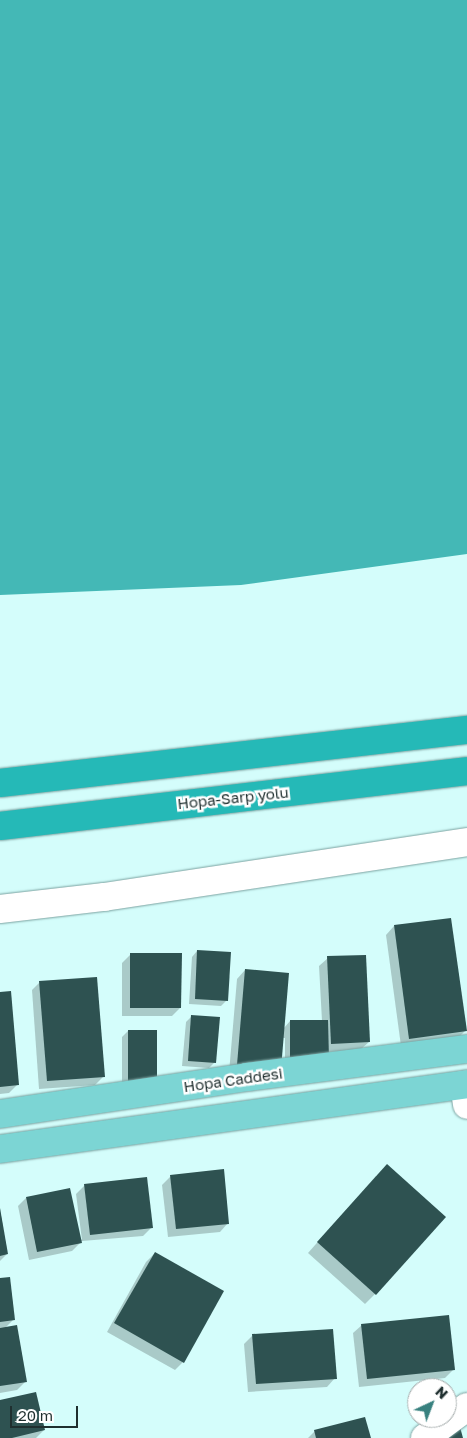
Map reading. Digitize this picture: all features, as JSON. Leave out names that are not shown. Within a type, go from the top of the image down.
[{"type":"highway","points":[[0,783],[467,730]]},
{"type":"highway","name":"Hopa-Sarp yolu","points":[[0,826],[467,772]]},
{"type":"main road","name":"Hopa Caddesi","points":[[0,1114],[247,1077],[467,1049]]},
{"type":"main road","points":[[0,1149],[466,1091]]},
{"type":"street","points":[[0,910],[104,897],[467,842]]},
{"type":"street","points":[[425,1438],[467,1407]]},
{"type":"water","points":[[0,0],[467,0],[467,554],[241,585],[0,595]]},
{"type":"building","points":[[451,918],[467,1031],[409,1039],[394,925]]},
{"type":"building","points":[[197,950],[231,952],[228,1001],[195,999]]},
{"type":"building","points":[[130,953],[182,953],[181,1008],[130,1008]]},
{"type":"building","points":[[366,955],[370,1042],[331,1044],[327,956]]},
{"type":"building","points":[[245,969],[289,973],[281,1069],[237,1065]]},
{"type":"building","points":[[97,977],[105,1077],[47,1081],[39,981]]},
{"type":"building","points":[[11,991],[19,1085],[0,1087],[0,992]]},
{"type":"building","points":[[191,1015],[220,1017],[216,1063],[188,1061]]},
{"type":"building","points":[[290,1020],[328,1020],[329,1059],[290,1059]]},
{"type":"building","points":[[128,1030],[157,1030],[157,1081],[128,1081]]},
{"type":"building","points":[[387,1164],[446,1217],[376,1295],[317,1242]]},
{"type":"building","points":[[224,1169],[229,1224],[176,1229],[170,1175]]},
{"type":"building","points":[[147,1177],[153,1228],[90,1235],[84,1184]]},
{"type":"building","points":[[70,1188],[82,1243],[37,1252],[26,1197]]},
{"type":"building","points":[[0,1208],[8,1254],[0,1256]]},
{"type":"building","points":[[155,1252],[224,1291],[184,1363],[114,1323]]},
{"type":"building","points":[[10,1277],[15,1320],[0,1322],[0,1278]]},
{"type":"building","points":[[449,1315],[455,1370],[367,1379],[361,1324]]},
{"type":"building","points":[[17,1325],[27,1382],[0,1386],[0,1328]]},
{"type":"building","points":[[333,1329],[337,1379],[256,1384],[252,1334]]},
{"type":"building","points":[[36,1392],[45,1430],[12,1438],[0,1438],[0,1400]]},
{"type":"building","points":[[365,1417],[371,1438],[316,1438],[314,1430]]},
{"type":"building","points":[[460,1427],[463,1438],[419,1438],[457,1428]]}]
